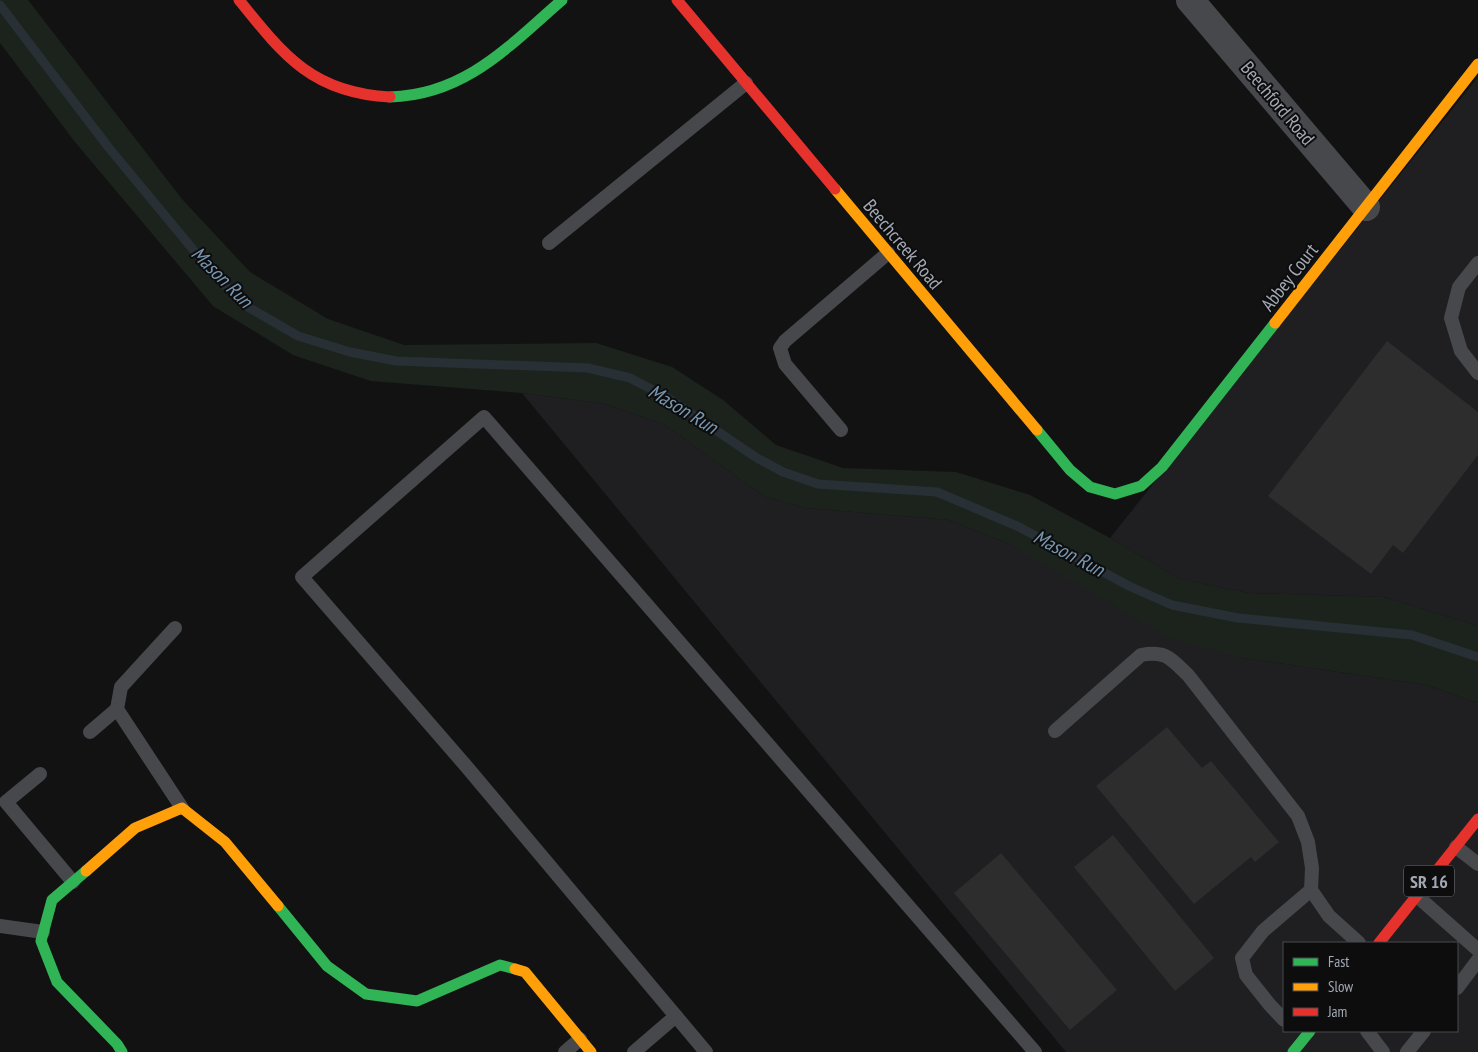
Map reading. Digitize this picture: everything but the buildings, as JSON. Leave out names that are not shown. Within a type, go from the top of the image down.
[{"type":"street","points":[[239,0],[293,61],[314,76],[335,88],[367,96],[394,98],[421,96],[455,83],[476,71],[562,0]]},
{"type":"street","name":"Beechcreek Road","points":[[677,0],[1070,470],[1090,487],[1115,494]]},
{"type":"street","name":"Beechford Road","points":[[1190,0],[1366,207]]},
{"type":"street","name":"Abbey Court","points":[[1115,494],[1141,486],[1162,467],[1478,64]]},
{"type":"street","points":[[122,1052],[117,1044],[57,982],[41,940],[52,900],[135,828],[182,808],[226,842],[327,966],[366,994],[417,1001],[500,964],[525,972],[591,1052]]},
{"type":"street","name":"SR 16","points":[[1381,942],[1478,819]]},
{"type":"street","points":[[1293,1052],[1303,1034]]},
{"type":"lane","points":[[549,243],[746,83]]},
{"type":"lane","points":[[841,430],[786,364],[780,348],[785,341],[888,253]]},
{"type":"lane","points":[[1478,263],[1459,287],[1451,318],[1462,351],[1478,373]]},
{"type":"lane","points":[[706,1052],[460,759],[302,577],[484,417],[1035,1052]]},
{"type":"lane","points":[[90,732],[117,709],[121,687],[175,628]]},
{"type":"lane","points":[[1055,731],[1141,655],[1156,652],[1169,658],[1188,675],[1298,816],[1308,842],[1312,868],[1311,890],[1329,916],[1358,942]]},
{"type":"lane","points":[[117,709],[182,808]]},
{"type":"lane","points":[[40,774],[6,802],[72,882]]},
{"type":"lane","points":[[1456,847],[1478,864]]},
{"type":"lane","points":[[1283,1019],[1246,975],[1242,958],[1263,931],[1311,890]]},
{"type":"lane","points":[[1417,896],[1478,950]]},
{"type":"lane","points":[[0,926],[43,932]]},
{"type":"lane","points":[[1458,987],[1478,960]]},
{"type":"lane","points":[[634,1052],[676,1016]]},
{"type":"lane","points":[[1368,1032],[1383,1052]]},
{"type":"lane","points":[[1407,1052],[1423,1032]]},
{"type":"lane","points":[[565,1052],[580,1039]]},
{"type":"shaded area","points":[[0,0],[28,0],[182,199],[250,272],[328,319],[404,345],[596,343],[672,367],[723,400],[776,445],[843,468],[956,472],[1030,495],[1110,538],[1180,579],[1249,593],[1384,597],[1478,626],[1478,703],[1427,685],[1237,657],[1165,636],[1012,545],[949,520],[805,508],[764,496],[665,425],[606,404],[522,393],[371,381],[293,355],[213,306],[75,142],[0,43]]},
{"type":"shaded area","points":[[1478,77],[1478,626],[1384,597],[1249,593],[1180,579],[1110,538]]},
{"type":"shaded area","points":[[522,393],[606,404],[665,425],[764,496],[805,508],[949,520],[1012,545],[1237,657],[1427,685],[1478,703],[1478,1052],[1066,1052]]},
{"type":"waterway","name":"Mason Run","points":[[0,5],[109,148],[215,276],[248,307],[298,336],[350,352],[396,361],[588,368],[630,378],[668,398],[757,458],[783,472],[818,484],[937,492],[1017,526],[1131,587],[1172,605],[1238,618],[1412,635],[1478,657]]},
{"type":"traffic: fast","points":[[390,97],[417,94],[463,78],[504,50],[562,0]]},
{"type":"traffic: fast","points":[[1037,430],[1070,470],[1090,487],[1115,494],[1141,486],[1162,467],[1275,323]]},
{"type":"traffic: fast","points":[[86,871],[52,900],[41,941],[57,982],[117,1044],[122,1052]]},
{"type":"traffic: fast","points":[[278,906],[327,966],[366,994],[417,1001],[500,965],[515,969]]},
{"type":"traffic: fast","points":[[1293,1052],[1309,1032]]},
{"type":"traffic: slow","points":[[1275,323],[1478,64]]},
{"type":"traffic: slow","points":[[835,189],[1037,430]]},
{"type":"traffic: slow","points":[[86,871],[135,828],[182,808],[225,842],[278,906]]},
{"type":"traffic: slow","points":[[515,969],[525,972],[591,1052]]},
{"type":"traffic: jam","points":[[239,0],[271,38],[302,68],[340,88],[363,94],[390,97]]},
{"type":"traffic: jam","points":[[677,0],[835,189]]},
{"type":"traffic: jam","points":[[1380,942],[1478,819]]}]
